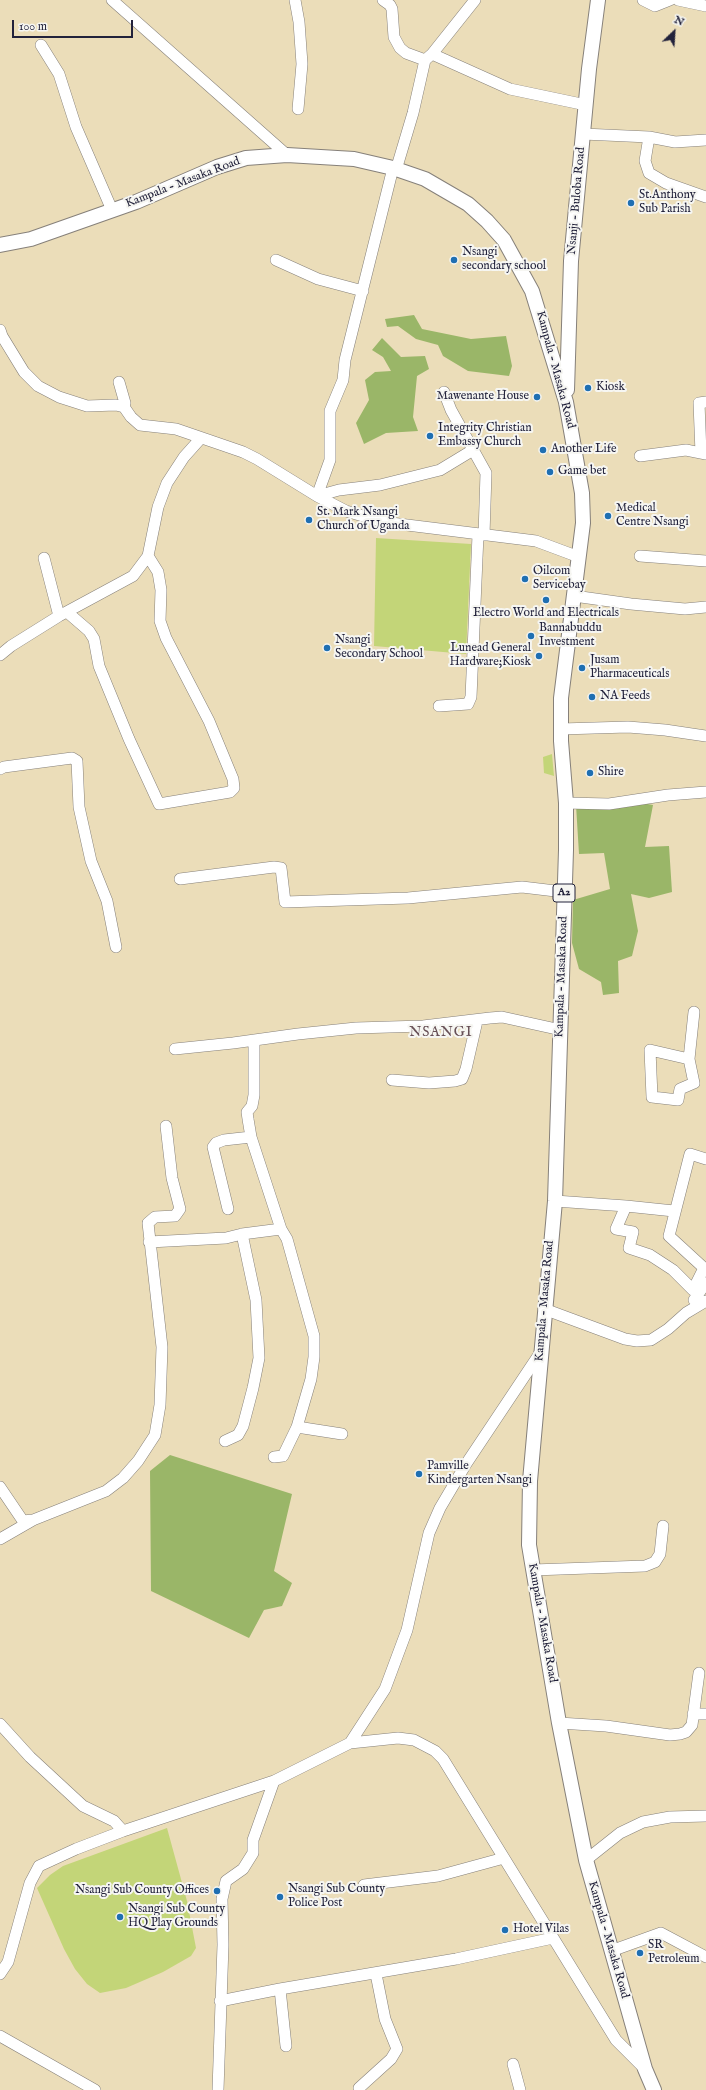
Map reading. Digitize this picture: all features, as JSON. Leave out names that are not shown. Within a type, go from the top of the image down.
[{"type":"main road","name":"Nsanji - Buloba Road","points":[[566,402],[571,261],[598,0]]},
{"type":"main road","name":"Kampala - Masaka Road","points":[[0,245],[31,239],[112,210],[224,165],[246,158],[287,155],[354,159],[394,169],[425,179],[468,204],[488,221],[504,240],[532,290],[566,402],[582,493],[583,523],[561,698],[561,729],[566,804],[561,1030],[555,1201],[540,1353],[530,1481],[529,1545],[559,1723],[586,1860],[645,2069],[654,2090]]},
{"type":"street","points":[[112,0],[287,155]]},
{"type":"street","points":[[295,0],[299,22],[302,64],[298,109]]},
{"type":"street","points":[[383,0],[390,5],[392,9],[394,37],[400,48],[406,52],[428,57],[510,89],[586,106]]},
{"type":"street","points":[[317,496],[330,460],[330,411],[343,380],[345,360],[394,169],[413,113],[428,57],[475,0]]},
{"type":"street","points":[[643,0],[655,6],[670,0]]},
{"type":"street","points":[[678,0],[706,6]]},
{"type":"street","points":[[41,45],[59,74],[76,127],[112,210]]},
{"type":"street","points":[[583,134],[648,137],[675,142],[706,140]]},
{"type":"street","points":[[648,137],[645,161],[649,173],[666,183],[706,197]]},
{"type":"street","points":[[276,260],[318,278],[363,291]]},
{"type":"street","points":[[0,330],[24,372],[38,386],[75,403],[87,406],[116,405],[124,407]]},
{"type":"street","points":[[119,382],[125,404],[124,407],[131,417],[140,424],[176,429],[257,459],[317,496],[346,511],[383,522],[536,541],[578,557]]},
{"type":"street","points":[[439,706],[468,704],[471,697],[486,473],[451,410],[444,392]]},
{"type":"street","points":[[640,456],[686,450],[704,454],[699,403],[706,402]]},
{"type":"street","points":[[0,656],[11,646],[63,614],[133,576],[148,556],[158,507],[166,483],[181,460],[201,438]]},
{"type":"street","points":[[317,496],[339,490],[380,485],[440,470],[473,450]]},
{"type":"street","points":[[44,558],[63,614],[89,631],[94,639],[99,666],[129,739],[159,804],[230,792],[234,788],[233,779],[209,721],[166,638],[160,621],[161,590],[158,572],[148,556]]},
{"type":"street","points":[[640,556],[706,561]]},
{"type":"street","points":[[574,596],[631,604],[685,609],[706,607]]},
{"type":"street","points":[[561,729],[628,727],[665,730],[706,736]]},
{"type":"street","points":[[0,769],[4,767],[72,758],[77,761],[79,807],[91,861],[107,900],[116,947]]},
{"type":"street","points":[[566,804],[609,804],[668,795],[706,792]]},
{"type":"street","points":[[180,879],[274,867],[280,868],[285,902],[408,898],[522,887],[564,892]]},
{"type":"street","points":[[688,1059],[650,1050],[652,1096],[678,1100],[680,1089],[694,1083],[688,1059],[694,1012]]},
{"type":"street","points":[[175,1049],[356,1028],[423,1026],[502,1018],[561,1030]]},
{"type":"street","points":[[392,1080],[455,1082],[462,1079],[478,1021]]},
{"type":"street","points":[[254,1040],[254,1095],[252,1106],[247,1112],[251,1137],[282,1229],[287,1239],[314,1336],[314,1357],[311,1379],[297,1427],[283,1456],[274,1458]]},
{"type":"street","points":[[0,1539],[33,1520],[106,1491],[128,1472],[148,1448],[155,1435],[160,1405],[162,1347],[148,1223],[151,1219],[175,1216],[180,1212],[172,1178],[166,1126]]},
{"type":"street","points":[[228,1209],[213,1147],[216,1143],[224,1140],[251,1137]]},
{"type":"street","points":[[626,1206],[616,1229],[633,1232],[629,1248],[650,1255],[661,1262],[673,1270],[693,1290],[704,1268],[669,1236],[674,1211],[690,1154],[706,1159]]},
{"type":"street","points":[[555,1201],[674,1211]]},
{"type":"street","points":[[149,1242],[226,1238],[242,1234],[282,1229]]},
{"type":"street","points":[[225,1441],[238,1435],[243,1426],[259,1358],[256,1300],[242,1234]]},
{"type":"street","points":[[686,1313],[706,1283]]},
{"type":"street","points":[[544,1309],[624,1339],[637,1342],[651,1340],[668,1329],[686,1313],[706,1301]]},
{"type":"street","points":[[350,1743],[385,1689],[407,1630],[427,1540],[440,1508],[466,1464],[540,1353]]},
{"type":"street","points":[[297,1427],[342,1434]]},
{"type":"street","points":[[0,1487],[23,1521],[33,1520]]},
{"type":"street","points":[[533,1570],[645,1566],[656,1562],[660,1554],[663,1526]]},
{"type":"street","points":[[559,1723],[606,1726],[670,1736],[686,1732],[692,1725],[693,1714],[701,1695],[699,1673]]},
{"type":"street","points":[[693,1714],[706,1714]]},
{"type":"street","points":[[1,1726],[30,1758],[83,1806],[114,1822],[123,1831]]},
{"type":"street","points":[[0,1974],[8,1962],[30,1883],[39,1866],[76,1849],[123,1831],[274,1781],[350,1743],[398,1738],[414,1740],[435,1751],[443,1759],[616,2040],[645,2069]]},
{"type":"street","points":[[218,2090],[223,1945],[222,1899],[226,1880],[243,1869],[253,1853],[253,1840],[274,1781]]},
{"type":"street","points":[[586,1860],[620,1834],[643,1822],[670,1817],[706,1816]]},
{"type":"street","points":[[364,1884],[438,1876],[504,1858]]},
{"type":"street","points":[[611,1951],[661,1933],[706,1957]]},
{"type":"street","points":[[220,2001],[280,1989],[376,1974],[553,1938]]},
{"type":"street","points":[[359,2088],[392,2059],[397,2050],[385,2019],[376,1974]]},
{"type":"street","points":[[280,1989],[286,2046]]},
{"type":"street","points":[[0,2036],[95,2090]]},
{"type":"street","points":[[513,2064],[520,2090]]},
{"type":"green space","points":[[414,315],[422,329],[471,339],[506,336],[512,366],[509,376],[468,371],[443,356],[438,345],[416,339],[398,326],[387,327],[385,319]]},
{"type":"green space","points":[[382,338],[401,357],[425,356],[429,369],[417,376],[413,417],[418,431],[386,433],[364,444],[356,423],[369,400],[365,380],[375,372],[391,371],[383,357],[372,350]]},
{"type":"green space","points":[[376,538],[471,544],[466,654],[374,646]]},
{"type":"green space","points":[[552,754],[554,776],[544,773],[543,757]]},
{"type":"green space","points":[[626,800],[653,805],[645,847],[669,846],[672,892],[649,898],[631,894],[638,931],[632,956],[618,961],[619,993],[603,995],[601,982],[579,969],[572,943],[573,900],[610,889],[604,853],[579,854],[576,805]]},
{"type":"green space","points":[[170,1455],[292,1494],[274,1571],[292,1583],[282,1606],[264,1610],[249,1638],[151,1591],[150,1471]]},
{"type":"green space","name":"Nsangi Sub County HQ Play Grounds","points":[[167,1828],[187,1901],[196,1948],[191,1956],[163,1972],[126,1988],[100,1993],[87,1984],[75,1969],[64,1949],[37,1888],[50,1875],[63,1866]]},
{"type":"place","name":"St.Anthony Sub Parish","points":[[631,203]]},
{"type":"place","name":"Nsangi secondary school","points":[[454,260]]},
{"type":"place","name":"Kiosk","points":[[588,388]]},
{"type":"place","name":"Mawenante House","points":[[537,397]]},
{"type":"place","name":"Integrity Christian Embassy Church","points":[[430,436]]},
{"type":"place","name":"Another Life","points":[[543,450]]},
{"type":"place","name":"Game bet","points":[[550,472]]},
{"type":"place","name":"Medical Centre Nsangi","points":[[608,516]]},
{"type":"place","name":"St. Mark Nsangi Church of Uganda","points":[[309,520]]},
{"type":"place","name":"Oilcom Servicebay","points":[[525,579]]},
{"type":"place","name":"Electro World and Electricals","points":[[546,600]]},
{"type":"place","name":"Bannabuddu Investment","points":[[531,636]]},
{"type":"place","name":"Nsangi Secondary School","points":[[327,648]]},
{"type":"place","name":"Lunead General Hardware;Kiosk","points":[[539,656]]},
{"type":"place","name":"Jusam Pharmaceuticals","points":[[582,668]]},
{"type":"place","name":"NA Feeds","points":[[592,697]]},
{"type":"place","name":"Shire","points":[[590,773]]},
{"type":"place","name":"Pamville Kindergarten Nsangi","points":[[419,1474]]},
{"type":"place","name":"Nsangi Sub County Offices","points":[[217,1891]]},
{"type":"place","name":"Nsangi Sub County Police Post","points":[[280,1897]]},
{"type":"place","name":"Nsangi Sub County HQ Play Grounds","points":[[120,1917]]},
{"type":"place","name":"Hotel Vilas","points":[[505,1930]]},
{"type":"place","name":"SR Petroleum","points":[[640,1953]]},
{"type":"district","name":"NSANGI","points":[[441,1033]]}]
